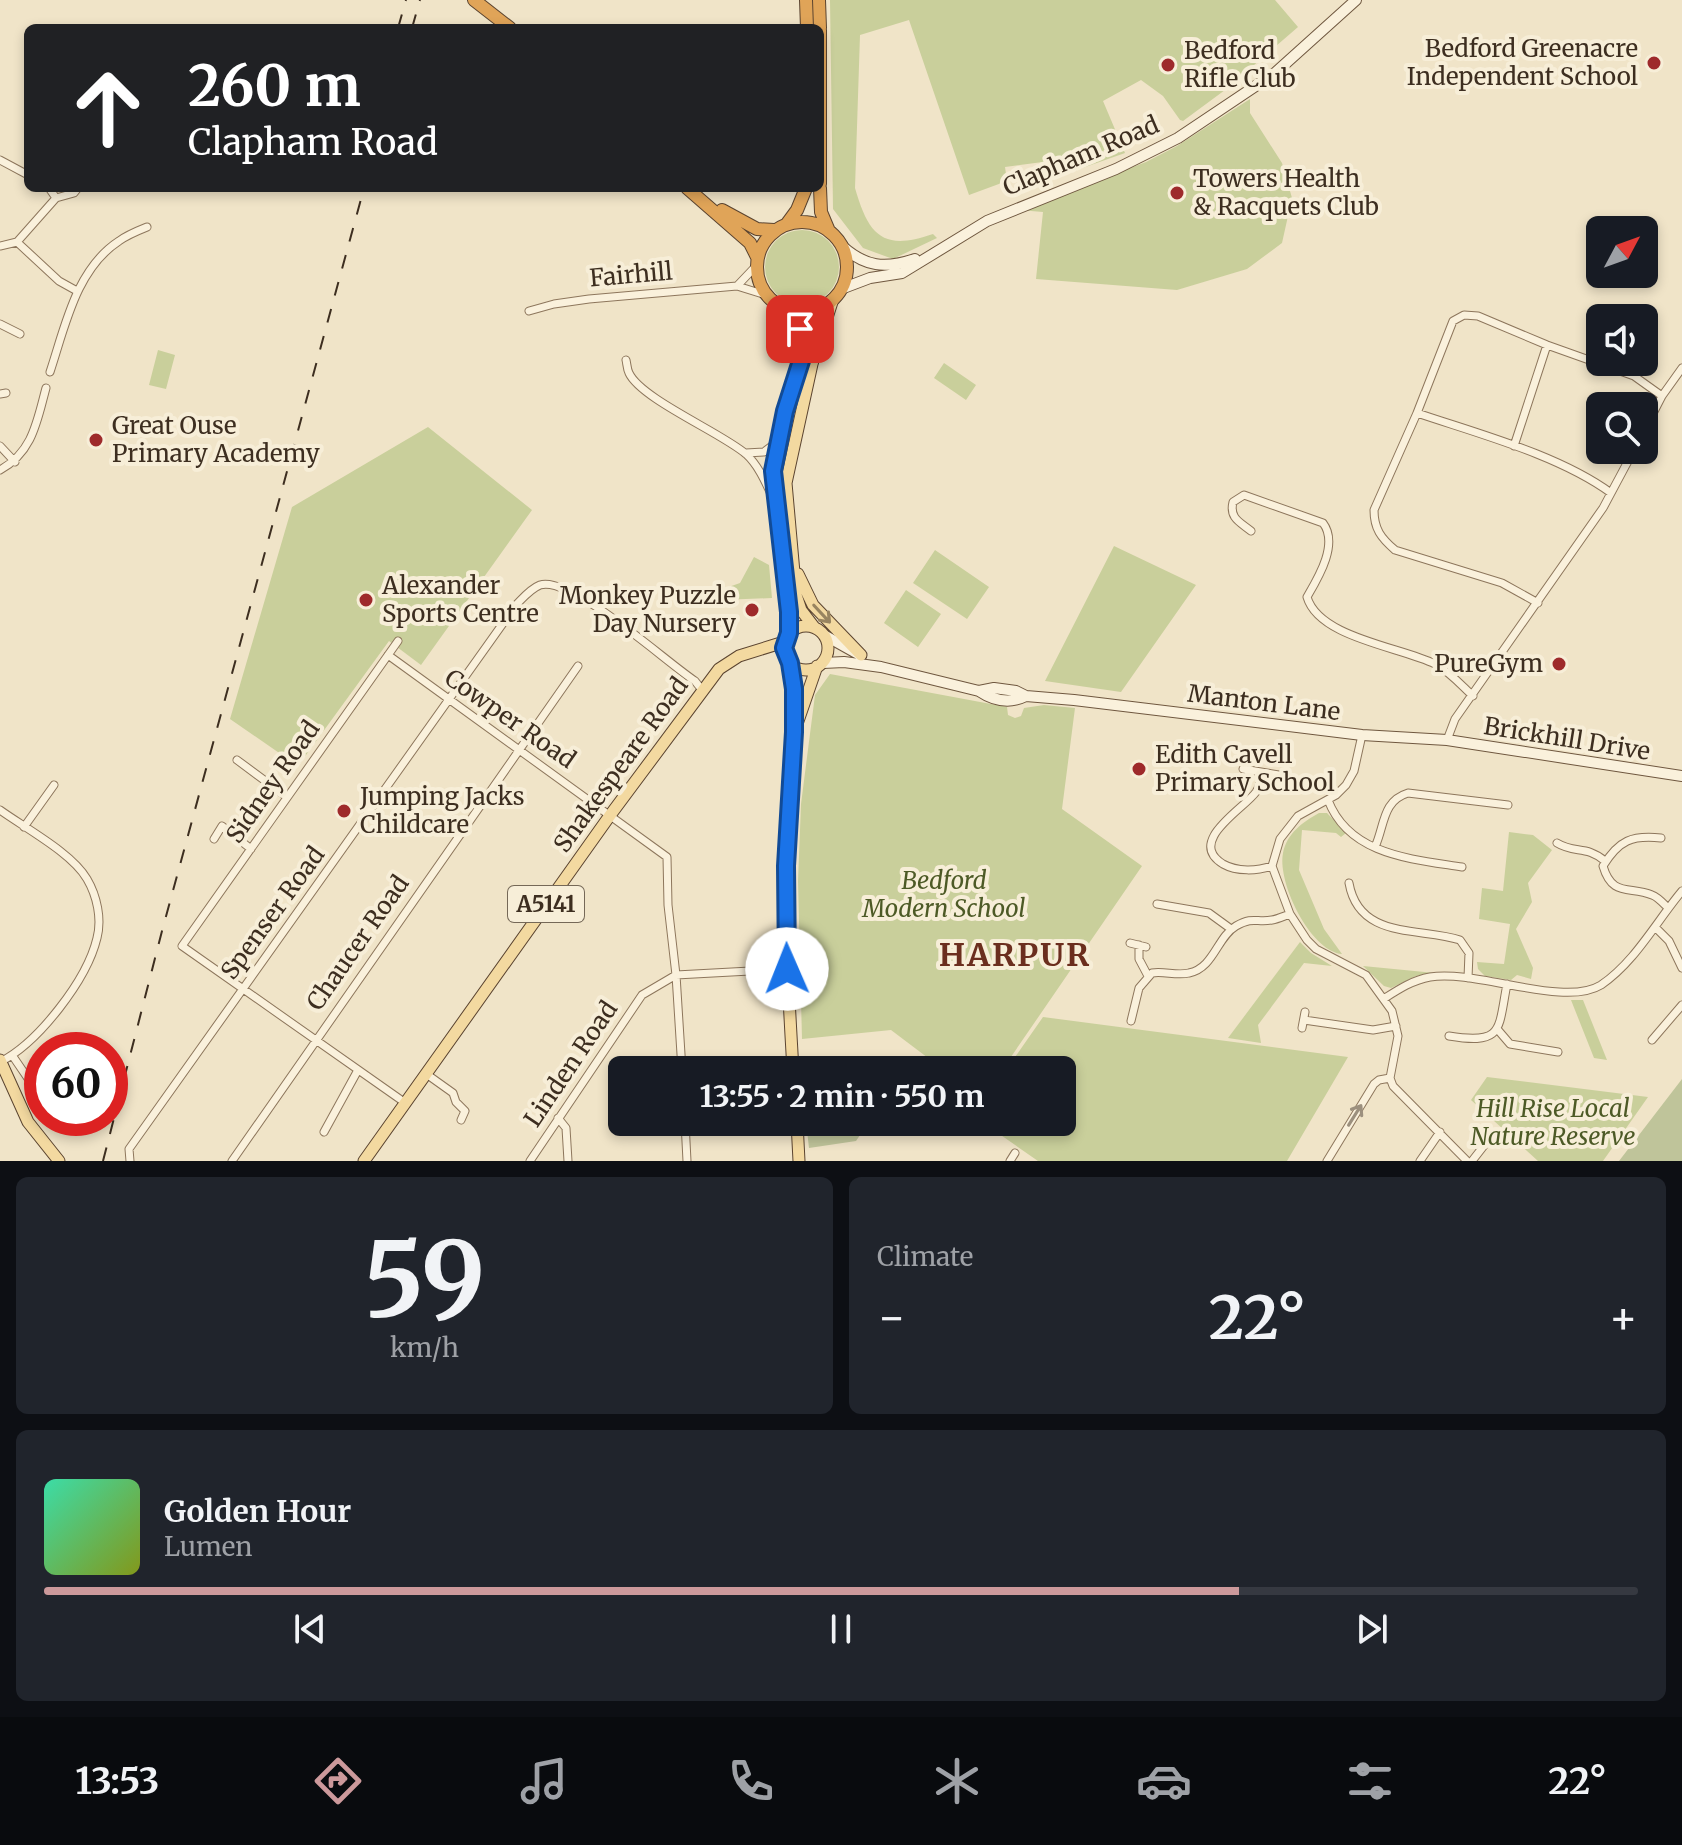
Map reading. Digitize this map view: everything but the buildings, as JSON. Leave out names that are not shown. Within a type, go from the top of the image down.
[{"type":"highway","points":[[474,0],[505,24]]},
{"type":"highway","points":[[806,0],[807,24]]},
{"type":"highway","points":[[819,0],[820,24]]},
{"type":"highway","points":[[691,192],[750,243],[757,262],[758,279],[766,295],[784,308],[810,311],[837,294],[847,272],[842,246],[829,231],[821,212],[820,192]]},
{"type":"highway","points":[[692,192],[757,229],[812,224],[829,231]]},
{"type":"highway","points":[[757,262],[766,238],[797,210],[804,192]]},
{"type":"main road","points":[[794,732],[828,652],[824,635],[814,627],[799,605],[786,483],[800,410],[822,327],[837,294]]},
{"type":"main road","points":[[784,308],[798,324],[803,346],[774,458],[774,498],[788,661],[794,683],[786,866],[792,1056]]},
{"type":"main road","points":[[774,458],[781,451],[790,423],[800,410]]},
{"type":"main road","points":[[794,566],[813,605],[861,655]]},
{"type":"main road","points":[[787,638],[800,626],[814,627]]},
{"type":"main road","name":"Shakespeare Road","points":[[364,1161],[702,690],[719,669],[739,656],[787,638]]},
{"type":"main road","points":[[762,649],[805,669],[820,665]]},
{"type":"main road","points":[[0,1061],[28,1122],[59,1161]]},
{"type":"main road","points":[[798,1136],[799,1161]]},
{"type":"street","name":"Clapham Road","points":[[837,294],[870,278],[902,273],[987,221],[1116,169],[1178,138],[1275,73],[1356,0]]},
{"type":"street","points":[[0,160],[24,173]]},
{"type":"street","points":[[52,192],[56,198]]},
{"type":"street","points":[[0,246],[17,242],[56,198],[75,192]]},
{"type":"street","points":[[50,372],[77,291],[100,257],[117,241],[147,227]]},
{"type":"street","points":[[17,242],[59,281],[77,291]]},
{"type":"street","name":"Clapham Road","points":[[842,246],[855,259],[876,264],[895,265],[929,254]]},
{"type":"street","points":[[737,286],[757,262]]},
{"type":"street","name":"Fairhill","points":[[529,311],[589,299],[737,286],[766,295]]},
{"type":"street","points":[[1538,603],[1502,583],[1395,550],[1383,539],[1374,524],[1374,510],[1453,321],[1464,315],[1478,316],[1634,376],[1662,396]]},
{"type":"street","points":[[0,324],[20,334]]},
{"type":"street","points":[[1514,446],[1547,345]]},
{"type":"street","points":[[626,360],[629,373],[640,385],[744,453],[753,462],[774,498]]},
{"type":"street","points":[[1658,404],[1682,368]]},
{"type":"street","points":[[0,470],[15,462],[33,437],[46,388]]},
{"type":"street","points":[[1417,413],[1514,446],[1584,475],[1611,493]]},
{"type":"street","points":[[744,453],[764,452],[778,440]]},
{"type":"street","points":[[0,446],[15,462]]},
{"type":"street","points":[[753,462],[760,464],[774,458]]},
{"type":"street","points":[[1447,740],[1455,719],[1538,603],[1611,493],[1627,464]]},
{"type":"street","points":[[1251,531],[1234,518],[1231,510],[1233,502],[1244,495],[1323,523],[1329,531],[1330,540],[1316,582],[1307,597],[1310,608],[1341,630],[1433,663],[1473,696]]},
{"type":"street","name":"Spenser Road","points":[[130,1161],[129,1149],[527,593],[541,585],[555,585],[572,592],[609,615],[695,681],[702,690]]},
{"type":"street","name":"Manton Lane","points":[[824,635],[881,667]]},
{"type":"street","name":"Sidney Road","points":[[243,988],[182,946],[398,641]]},
{"type":"street","name":"Cowper Road","points":[[388,655],[667,857],[681,1056]]},
{"type":"street","name":"Manton Lane","points":[[820,665],[844,662],[881,667],[979,691],[994,688],[1016,691],[1026,696],[1362,735],[1447,740]]},
{"type":"street","name":"Chaucer Road","points":[[232,1161],[578,666]]},
{"type":"street","points":[[1362,735],[1354,771],[1342,790],[1309,808],[1288,827],[1280,839],[1272,866],[1299,930],[1316,949],[1366,975],[1385,998],[1396,1026],[1397,1046],[1390,1078],[1393,1086],[1469,1161],[1486,1143]]},
{"type":"street","name":"Brickhill Drive","points":[[1447,740],[1682,776]]},
{"type":"street","points":[[237,760],[287,797]]},
{"type":"street","points":[[1243,769],[1285,776]]},
{"type":"street","points":[[1263,774],[1256,793],[1215,833],[1211,849],[1220,862],[1228,866],[1255,870],[1272,866]]},
{"type":"street","points":[[24,827],[54,785]]},
{"type":"street","points":[[1375,847],[1388,807],[1393,799],[1408,793],[1508,805]]},
{"type":"street","points":[[1328,800],[1352,835],[1375,847],[1402,858],[1462,867]]},
{"type":"street","points":[[0,810],[71,860],[86,876],[95,896],[99,918],[97,939],[75,984],[32,1039],[0,1061]]},
{"type":"street","points":[[214,839],[222,826],[251,849]]},
{"type":"street","points":[[1661,838],[1633,837],[1603,866],[1612,884],[1653,895],[1668,908]]},
{"type":"street","points":[[1557,843],[1594,852],[1605,861]]},
{"type":"street","points":[[1349,883],[1357,904],[1374,921],[1387,927],[1460,940],[1469,953],[1468,978]]},
{"type":"street","points":[[1385,998],[1406,985],[1433,977],[1468,978],[1565,992],[1587,991],[1616,973],[1682,891]]},
{"type":"street","points":[[1157,904],[1169,902],[1209,913],[1231,929]]},
{"type":"street","points":[[1131,1021],[1139,988],[1148,976],[1162,972],[1192,973],[1203,967],[1231,929],[1254,918],[1268,921],[1290,914]]},
{"type":"street","points":[[1655,927],[1669,941],[1682,968]]},
{"type":"street","points":[[1130,943],[1143,946],[1139,959],[1148,976]]},
{"type":"street","name":"Linden Road","points":[[530,1161],[642,995],[676,975],[787,969]]},
{"type":"street","points":[[1449,1036],[1484,1039],[1498,1030],[1507,984]]},
{"type":"street","points":[[243,988],[404,1102]]},
{"type":"street","points":[[1652,1040],[1682,1005]]},
{"type":"street","points":[[1304,1020],[1373,1030],[1396,1026]]},
{"type":"street","points":[[1498,1030],[1510,1044],[1558,1052]]},
{"type":"street","points":[[12,1055],[24,1073]]},
{"type":"street","points":[[324,1132],[358,1070]]},
{"type":"street","points":[[425,1073],[453,1093],[456,1102],[465,1111],[461,1120]]},
{"type":"street","points":[[1327,1161],[1374,1084],[1390,1078]]},
{"type":"street","points":[[558,1118],[566,1128],[568,1161]]},
{"type":"street","points":[[1420,1161],[1440,1132]]},
{"type":"street","points":[[686,1136],[687,1161]]},
{"type":"street","points":[[1010,1161],[1015,1153]]},
{"type":"green space","points":[[830,0],[1275,0],[1298,27],[1225,90],[1183,121],[1163,96],[1141,80],[1103,101],[1125,153],[1057,177],[1058,160],[1005,167],[1007,181],[969,195],[909,20],[860,35],[855,188],[860,205],[873,229],[890,240],[902,241],[933,234],[937,238],[893,259],[863,248],[833,209]]},
{"type":"green space","name":"Towers Health & Racquets Club","points":[[1250,99],[1250,113],[1282,163],[1292,198],[1282,243],[1247,269],[1177,290],[1036,279],[1043,212],[1019,210],[1146,162]]},
{"type":"green space","points":[[802,230],[816,233],[828,241],[836,253],[839,267],[836,281],[828,293],[816,301],[802,304],[788,301],[776,293],[768,281],[765,267],[768,253],[776,241],[788,233]]},
{"type":"green space","points":[[158,350],[175,355],[166,389],[149,385]]},
{"type":"green space","points":[[944,363],[976,385],[966,400],[934,378]]},
{"type":"green space","name":"Alexander Sports Centre","points":[[428,427],[532,510],[421,665],[389,641],[298,766],[230,719],[292,507]]},
{"type":"green space","points":[[1114,546],[1196,585],[1121,692],[1045,681]]},
{"type":"green space","points":[[935,550],[989,587],[967,619],[913,583]]},
{"type":"green space","points":[[754,557],[769,565],[772,598],[721,600],[723,589],[740,583]]},
{"type":"green space","points":[[906,590],[941,614],[918,647],[884,623]]},
{"type":"green space","name":"Bedford Modern School","points":[[830,674],[1007,707],[1008,715],[1015,718],[1021,716],[1024,708],[1044,705],[1075,708],[1062,809],[1142,866],[1012,1056],[925,1056],[891,1030],[802,1039],[798,881],[801,804],[815,695]]},
{"type":"green space","points":[[1319,813],[1327,813],[1346,833],[1341,837],[1336,833],[1302,830],[1299,870],[1324,929],[1342,954],[1318,941],[1308,928],[1291,897],[1282,866],[1285,846],[1292,834]]},
{"type":"green space","points":[[1509,832],[1533,835],[1552,850],[1528,883],[1532,902],[1516,929],[1533,968],[1531,979],[1517,975],[1511,980],[1485,976],[1478,969],[1477,962],[1504,964],[1510,924],[1479,919],[1482,888],[1503,891]]},
{"type":"green space","points":[[1300,942],[1332,966],[1304,963],[1258,1025],[1261,1043],[1228,1038]]},
{"type":"green space","points":[[1363,966],[1435,973],[1416,976],[1391,988],[1384,986]]},
{"type":"green space","points":[[1571,1000],[1583,1000],[1607,1060],[1594,1058]]},
{"type":"green space","points":[[1043,1017],[1348,1057],[1287,1161],[1038,1161],[1002,1136],[1076,1136],[1076,1056],[1016,1056]]},
{"type":"green space","name":"Hill Rise Local Nature Reserve","points":[[1487,1077],[1648,1097],[1603,1161],[1538,1161],[1471,1100]]},
{"type":"green space","points":[[1682,1079],[1682,1161],[1619,1161]]},
{"type":"green space","points":[[808,1136],[859,1136],[856,1141],[809,1148]]},
{"type":"railway","points":[[399,24],[406,0]]},
{"type":"railway","points":[[413,24],[420,0]]},
{"type":"railway","points":[[103,1161],[162,931],[363,192]]},
{"type":"place","name":"Bedford Greenacre Independent School","points":[[1654,63]]},
{"type":"place","name":"Bedford Rifle Club","points":[[1168,65]]},
{"type":"place","name":"Towers Health & Racquets Club","points":[[1177,193]]},
{"type":"place","name":"Great Ouse Primary Academy","points":[[96,440]]},
{"type":"place","name":"Alexander Sports Centre","points":[[366,600]]},
{"type":"place","name":"Monkey Puzzle Day Nursery","points":[[752,610]]},
{"type":"place","name":"PureGym","points":[[1559,664]]},
{"type":"place","name":"Edith Cavell Primary School","points":[[1139,769]]},
{"type":"place","name":"Jumping Jacks Childcare","points":[[344,811]]},
{"type":"district","name":"HARPUR","points":[[1015,955]]},
{"type":"route","points":[[787,969],[786,866],[794,683],[790,663],[784,653],[784,642],[789,633],[789,612],[773,471],[785,411],[801,361],[803,340],[800,329]]}]
